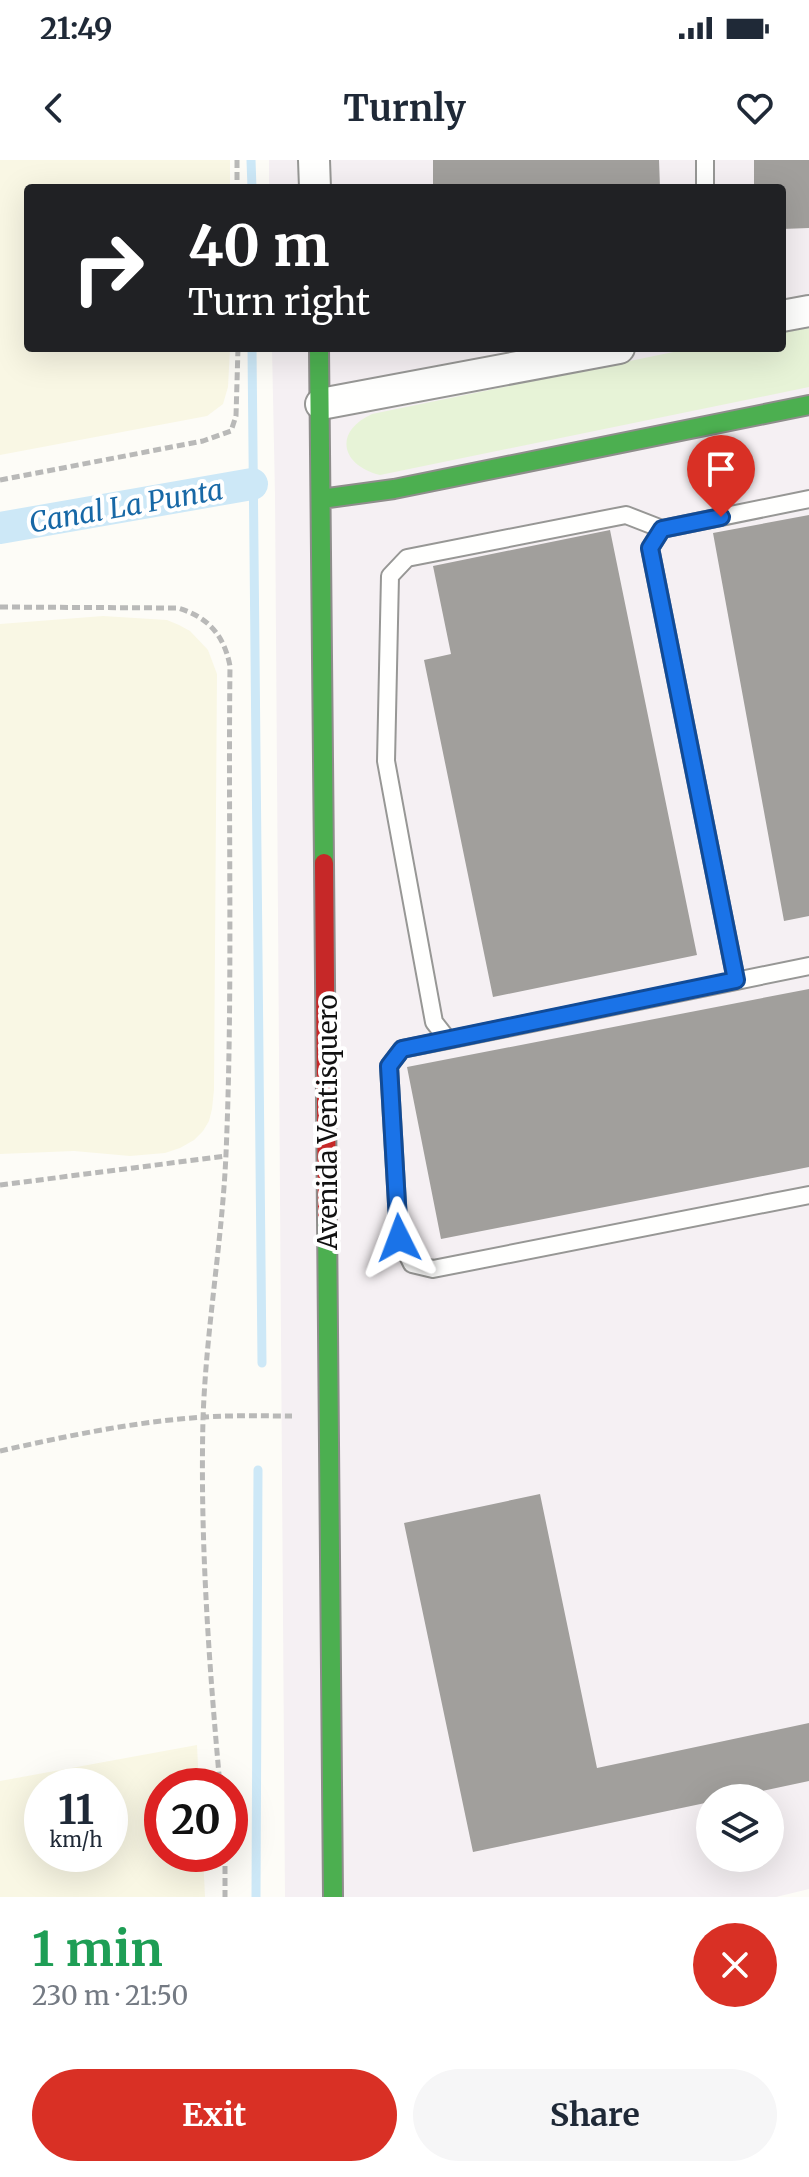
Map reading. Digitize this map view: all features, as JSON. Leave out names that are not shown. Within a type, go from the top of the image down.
[{"type":"street","points":[[314,160],[315,184]]},
{"type":"street","points":[[786,315],[809,311]]},
{"type":"street","name":"Avenida Ventisquero","points":[[319,352],[333,1897]]},
{"type":"street","points":[[321,404],[598,352]]},
{"type":"street","points":[[321,499],[394,489],[809,405]]},
{"type":"lane","points":[[705,160],[705,184]]},
{"type":"lane","points":[[448,1040],[434,1022],[386,761],[390,576],[407,558],[626,515],[662,529],[809,499]]},
{"type":"lane","points":[[662,529],[650,548],[736,980]]},
{"type":"lane","points":[[809,966],[402,1049],[389,1066],[399,1238],[412,1264],[433,1269],[809,1195]]},
{"type":"path","points":[[237,160],[237,184]]},
{"type":"path","points":[[0,480],[203,441],[231,431],[236,416],[238,352]]},
{"type":"path","points":[[0,607],[178,608],[191,612],[212,626],[227,651],[230,666],[226,1156],[204,1417],[206,1583],[218,1768]]},
{"type":"path","points":[[0,1185],[226,1156]]},
{"type":"path","points":[[0,1451],[128,1426],[204,1417],[252,1416]]},
{"type":"path","points":[[225,1872],[225,1897]]},
{"type":"shaded area","points":[[0,160],[230,160],[230,184],[24,184],[24,352],[230,352],[228,387],[223,404],[207,416],[0,455]]},
{"type":"shaded area","points":[[269,160],[809,160],[809,1889],[776,1897],[285,1897],[272,352],[786,352],[786,184],[269,184]]},
{"type":"shaded area","points":[[103,616],[167,620],[179,625],[190,631],[208,650],[217,674],[212,1109],[209,1121],[194,1140],[165,1153],[130,1156],[74,1151],[0,1154],[0,624]]},
{"type":"shaded area","points":[[197,1745],[198,1768],[144,1768],[144,1872],[204,1872],[205,1897],[0,1897],[0,1781],[24,1777],[24,1872],[128,1872],[128,1768],[71,1768]]},
{"type":"green space","points":[[809,324],[809,387],[380,475],[357,464],[347,448],[351,430],[372,414],[674,352],[786,352],[786,329]]},
{"type":"building","points":[[433,160],[659,160],[660,184],[433,184]]},
{"type":"building","points":[[754,160],[809,160],[809,228],[786,229],[786,184],[754,184]]},
{"type":"building","points":[[809,515],[809,916],[784,921],[713,533]]},
{"type":"building","points":[[610,530],[697,955],[493,997],[424,660],[451,654],[433,566]]},
{"type":"building","points":[[809,989],[809,1167],[441,1239],[407,1067]]},
{"type":"building","points":[[540,1494],[597,1768],[809,1723],[809,1781],[784,1786],[696,1784],[696,1805],[473,1852],[404,1523]]},
{"type":"waterway","points":[[251,160],[252,184]]},
{"type":"waterway","points":[[252,352],[262,1363]]},
{"type":"waterway","name":"Canal La Punta","points":[[0,528],[252,484]]},
{"type":"waterway","points":[[256,1897],[258,1470]]},
{"type":"traffic: fast","points":[[319,352],[324,863]]},
{"type":"traffic: fast","points":[[321,499],[394,489],[809,405]]},
{"type":"traffic: fast","points":[[327,1217],[333,1897]]},
{"type":"traffic: jam","points":[[324,863],[327,1217]]},
{"type":"route","points":[[399,1238],[389,1066],[402,1049],[736,980],[650,548],[662,529],[721,517]]}]
